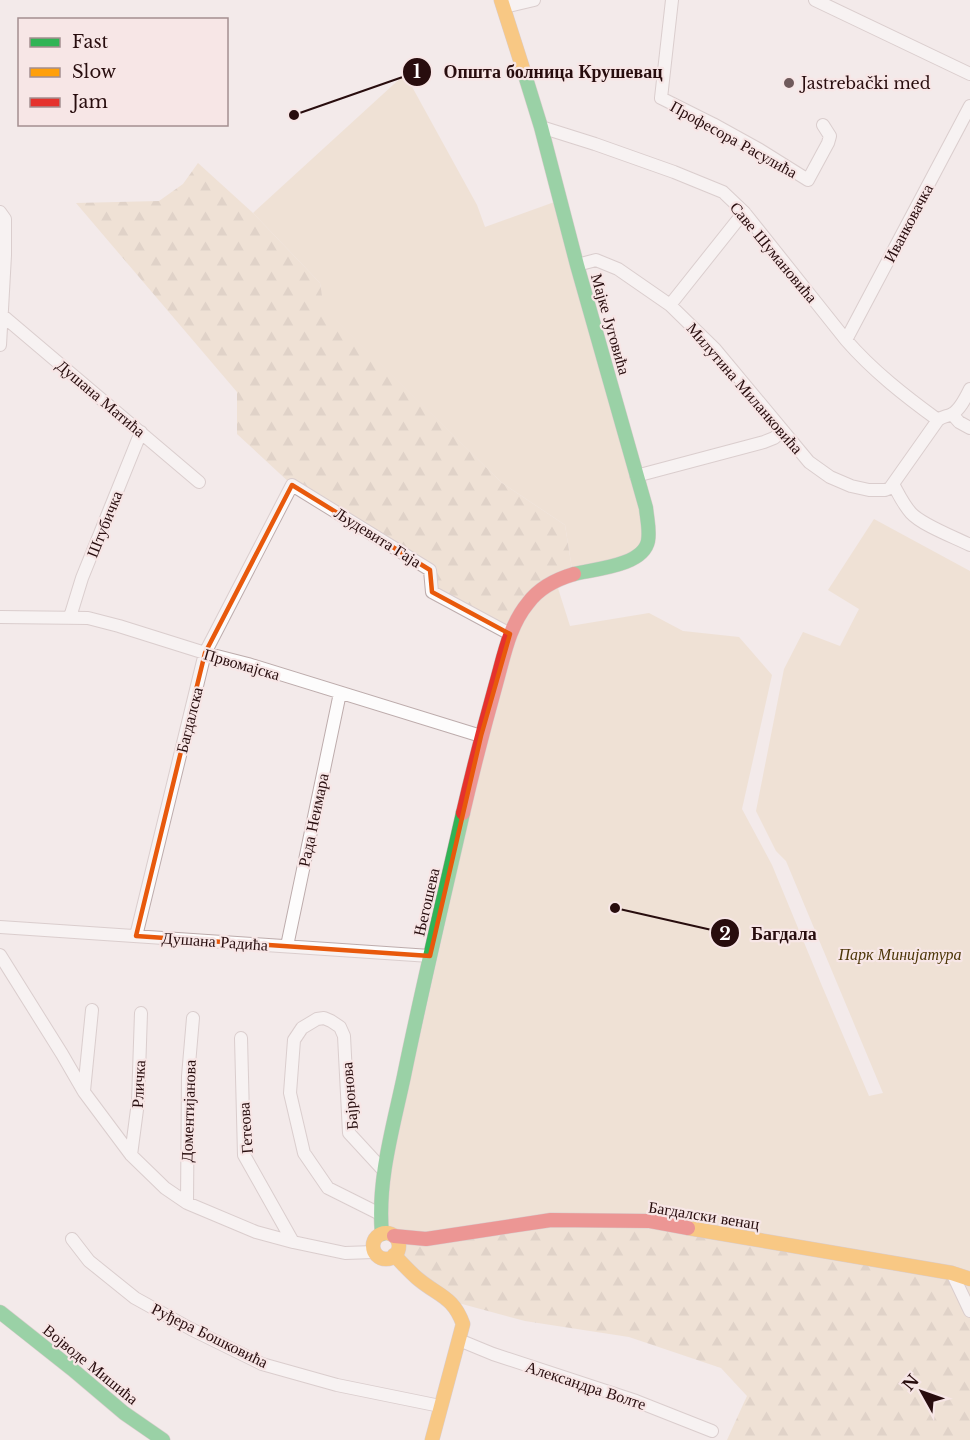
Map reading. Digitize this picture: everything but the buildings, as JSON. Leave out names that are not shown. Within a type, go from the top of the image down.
[{"type":"street","points":[[503,4],[534,0]]},
{"type":"street","name":"Професора Расулића","points":[[672,0],[661,98],[760,150],[808,180],[830,136],[823,125]]},
{"type":"street","points":[[815,0],[970,74]]},
{"type":"street","name":"Мајке Југовића","points":[[503,4],[541,127],[646,508],[648,526],[648,543],[640,555],[628,562],[565,577],[541,590]]},
{"type":"street","name":"Иванковачка","points":[[846,340],[970,106]]},
{"type":"street","name":"Саве Шумановића","points":[[541,127],[595,144],[723,192],[744,212],[846,340],[879,375],[938,420]]},
{"type":"street","points":[[0,212],[5,223],[0,345]]},
{"type":"street","points":[[670,305],[744,212]]},
{"type":"street","name":"Милутина Миланковића","points":[[578,265],[596,260],[618,269],[670,305],[711,344],[809,462],[831,477],[851,486],[869,490],[889,487]]},
{"type":"street","name":"Душана Матића","points":[[1,315],[199,482]]},
{"type":"street","points":[[970,389],[957,411],[938,420],[889,487],[918,519],[970,545]]},
{"type":"street","points":[[952,414],[959,422],[970,428]]},
{"type":"street","points":[[636,476],[764,442],[783,431]]},
{"type":"street","name":"Штубичка","points":[[70,617],[82,578],[141,432]]},
{"type":"street","name":"Људевита Гаја","points":[[292,485],[430,570],[432,592],[510,634]]},
{"type":"street","name":"Багдалска","points":[[136,936],[205,653],[292,485]]},
{"type":"street","name":"Његошева","points":[[388,1235],[380,1214],[384,1171],[480,736],[510,634],[526,605],[541,590]]},
{"type":"street","name":"Првомајска","points":[[0,617],[88,618],[248,664],[480,736]]},
{"type":"street","name":"Рада Неимара","points":[[287,946],[340,693]]},
{"type":"street","name":"Душана Радића","points":[[0,927],[430,956]]},
{"type":"street","points":[[0,955],[63,1054],[84,1092],[131,1155],[165,1188],[187,1203],[256,1232],[292,1242],[345,1252],[374,1252],[383,1258],[394,1255],[398,1244],[388,1235],[378,1235],[374,1242],[374,1252]]},
{"type":"street","points":[[84,1092],[92,1010]]},
{"type":"street","name":"Рличка","points":[[131,1155],[138,1102],[141,1013]]},
{"type":"street","name":"Доментијанова","points":[[187,1203],[188,1076],[193,1018]]},
{"type":"street","name":"Бајронова","points":[[380,1214],[328,1188],[304,1153],[290,1093],[294,1040],[302,1028],[317,1019],[324,1018],[340,1027],[344,1036],[349,1133],[384,1171]]},
{"type":"street","name":"Гетеова","points":[[241,1038],[244,1155],[292,1242]]},
{"type":"street","name":"Багдалски венац","points":[[388,1235],[426,1239],[551,1220],[650,1221],[952,1273],[970,1279]]},
{"type":"street","name":"Руђера Бошковића","points":[[72,1239],[89,1261],[135,1298],[262,1364],[338,1385],[440,1406]]},
{"type":"street","points":[[394,1255],[418,1279],[451,1301],[460,1312],[463,1324],[432,1440]]},
{"type":"street","points":[[952,1273],[970,1311]]},
{"type":"street","name":"Војводе Мишића","points":[[0,1312],[124,1413],[162,1440]]},
{"type":"street","name":"Александра Волте","points":[[459,1340],[493,1354],[636,1401],[712,1431]]},
{"type":"highlighted area","points":[[292,485],[430,570],[432,592],[510,634],[481,736],[430,956],[136,936],[205,653]]},
{"type":"green space","points":[[405,74],[477,205],[485,227],[560,200],[646,508],[640,555],[573,575],[565,525],[502,483],[323,308],[320,283],[253,213]]},
{"type":"green space","points":[[198,163],[253,213],[320,283],[324,308],[502,483],[565,525],[573,575],[541,590],[510,634],[432,592],[430,570],[292,485],[237,434],[237,392],[76,203],[159,201],[183,184]]},
{"type":"green space","name":"Парк Минијатура","points":[[874,519],[970,571],[970,1279],[394,1236],[380,1214],[510,634],[556,582],[570,626],[649,613],[683,631],[739,637],[772,675],[742,809],[772,865],[869,1096],[883,1093],[786,861],[776,851],[756,811],[784,669],[803,632],[840,646],[859,609],[828,590]]},
{"type":"green space","points":[[551,1220],[650,1221],[970,1279],[970,1440],[727,1440],[747,1396],[721,1368],[629,1337],[525,1321],[451,1301],[397,1252],[398,1244]]},
{"type":"traffic: fast","points":[[524,72],[646,508],[649,533],[644,549],[628,561],[574,574]]},
{"type":"traffic: fast","points":[[382,1234],[382,1194],[387,1155],[463,813]]},
{"type":"traffic: fast","points":[[0,1312],[124,1413],[163,1440]]},
{"type":"traffic: slow","points":[[501,0],[524,72]]},
{"type":"traffic: slow","points":[[688,1228],[952,1273],[970,1279]]},
{"type":"traffic: slow","points":[[386,1233],[395,1237],[399,1246],[395,1255],[386,1259],[377,1255],[373,1246],[377,1237],[386,1233]]},
{"type":"traffic: slow","points":[[394,1255],[417,1278],[450,1302],[463,1324],[432,1440]]},
{"type":"traffic: jam","points":[[463,813],[505,652],[516,621],[537,593],[555,581],[574,574]]},
{"type":"traffic: jam","points":[[394,1236],[426,1239],[551,1220],[650,1221],[688,1228]]},
{"type":"place","name":"Jastrebački med","points":[[789,83]]},
{"type":"place","name":"Општа болница Крушевац","points":[[294,115]]},
{"type":"place","name":"Багдала","points":[[615,908]]}]
